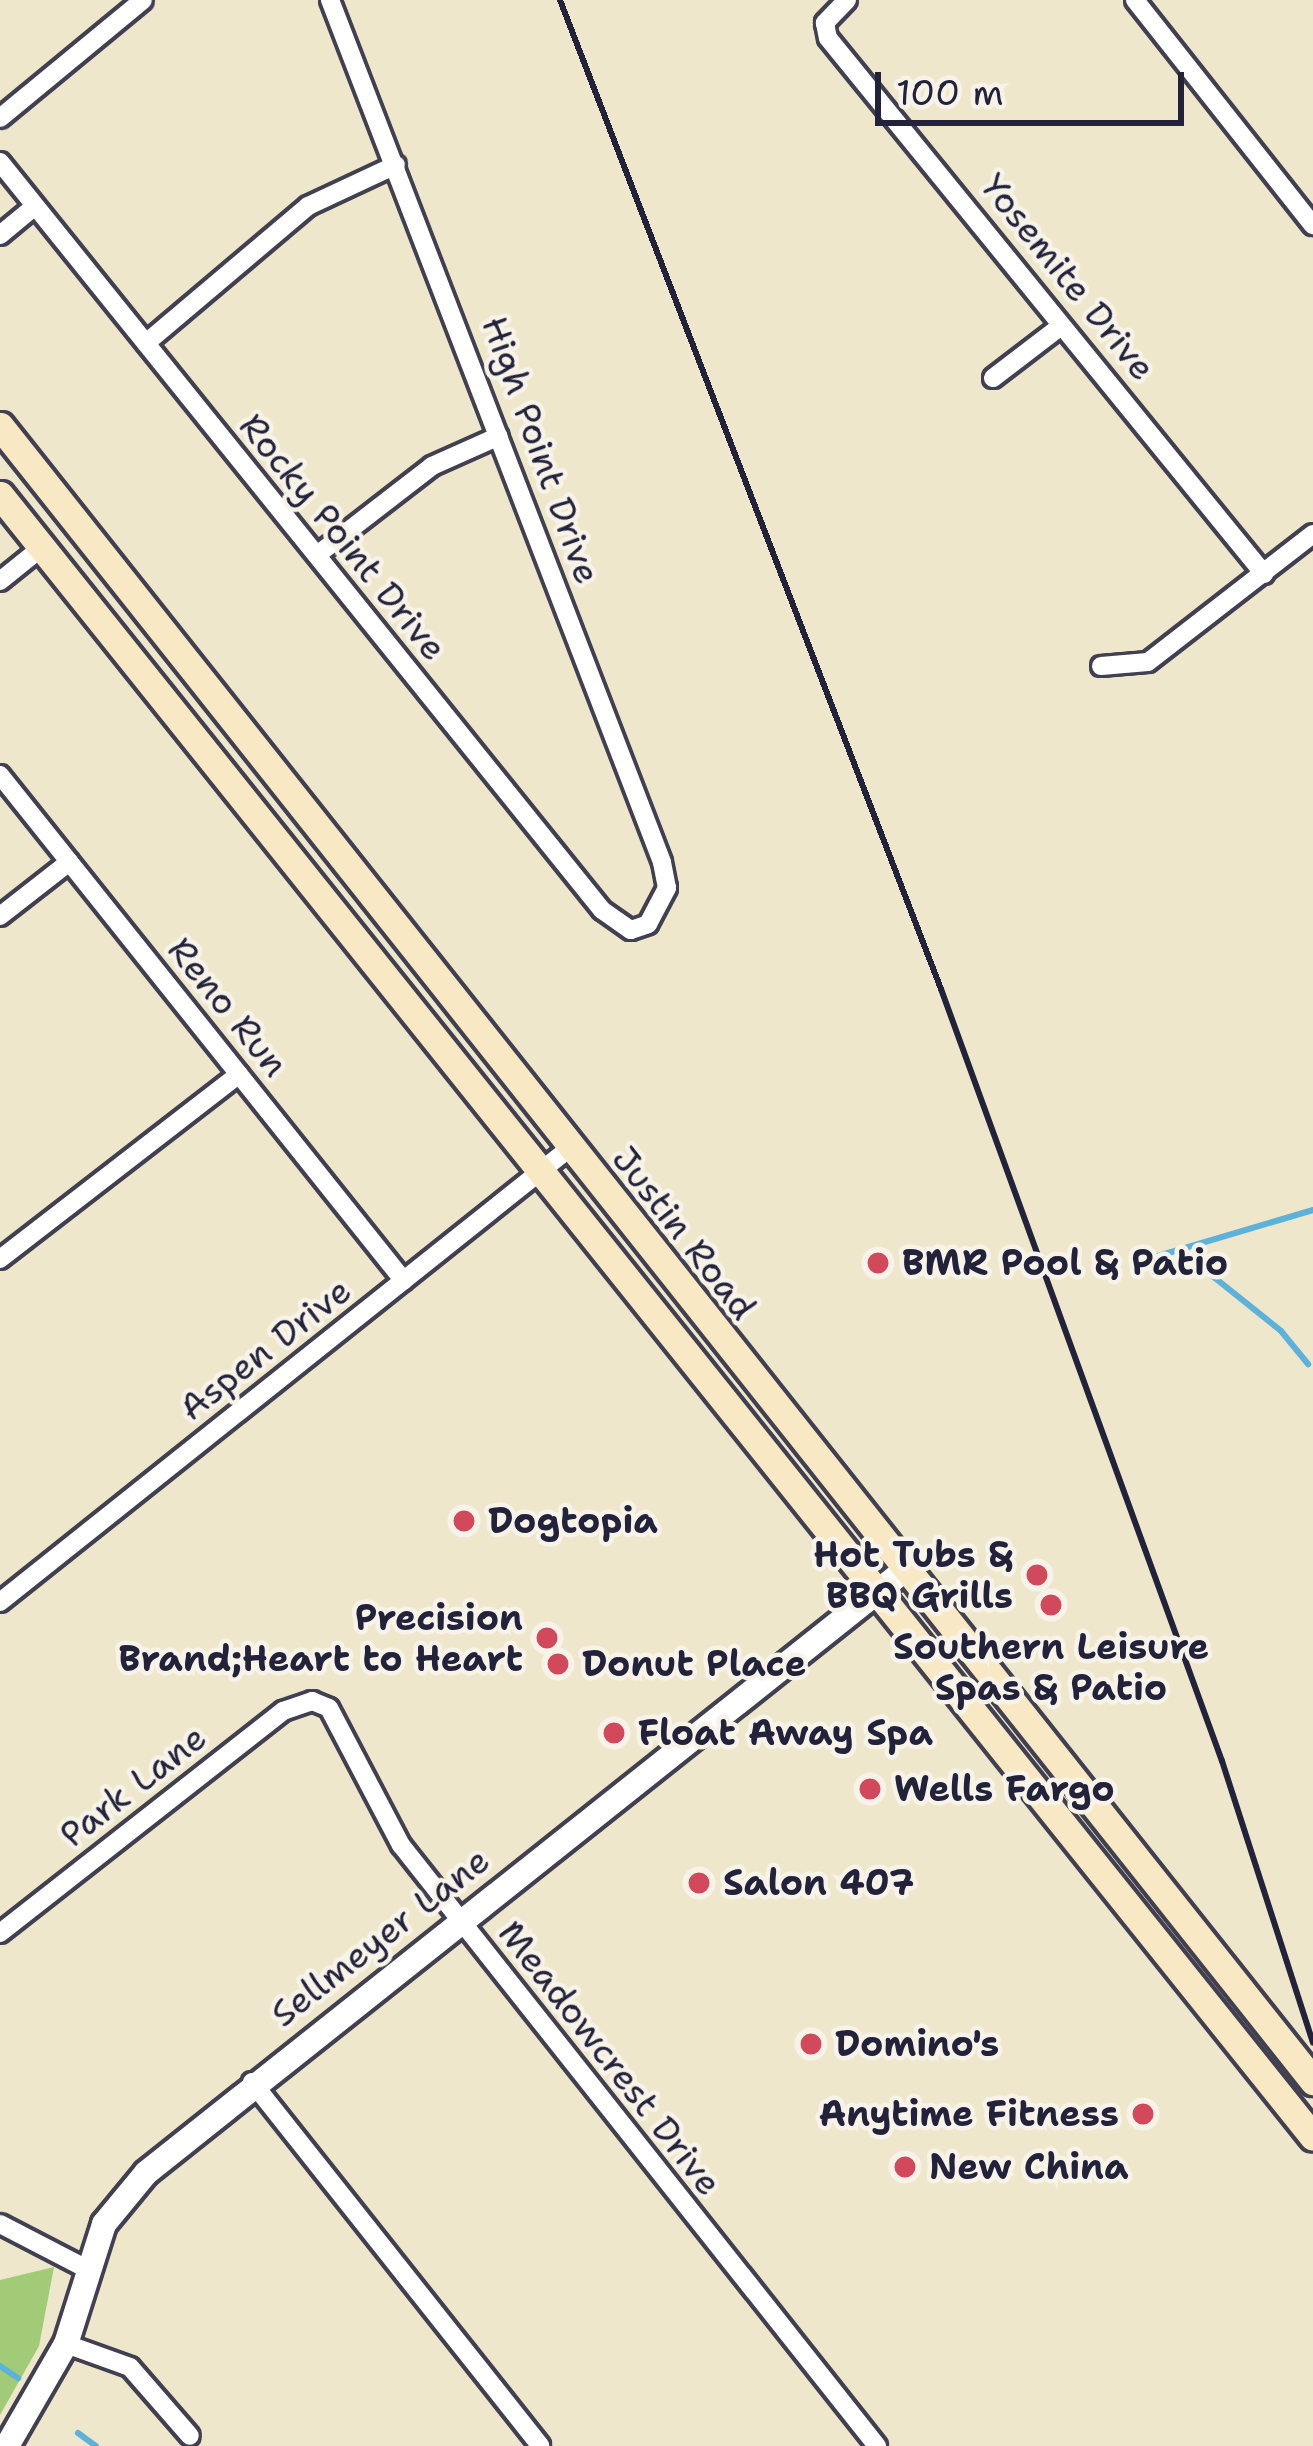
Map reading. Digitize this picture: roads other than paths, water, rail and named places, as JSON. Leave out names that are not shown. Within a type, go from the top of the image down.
[{"type":"main road","name":"Justin Road","points":[[0,426],[1313,2081]]},
{"type":"main road","name":"Justin Road","points":[[0,495],[1313,2137]]},
{"type":"main road","points":[[644,1299],[740,1390],[762,1391]]},
{"type":"street","points":[[0,118],[143,0]]},
{"type":"street","name":"High Point Drive","points":[[330,0],[662,862],[667,888],[649,924]]},
{"type":"street","name":"Yosemite Drive","points":[[847,0],[825,22],[828,38],[1264,574]]},
{"type":"street","points":[[1135,0],[1313,225]]},
{"type":"street","name":"Rocky Point Drive","points":[[0,162],[602,910],[632,930],[649,924]]},
{"type":"street","points":[[146,344],[308,206],[396,165]]},
{"type":"street","points":[[0,235],[35,206]]},
{"type":"street","points":[[993,378],[1061,326]]},
{"type":"street","points":[[316,555],[432,466],[499,436]]},
{"type":"street","points":[[1101,666],[1148,662],[1313,534]]},
{"type":"street","points":[[0,581],[41,548]]},
{"type":"street","name":"Reno Run","points":[[0,775],[404,1281]]},
{"type":"street","points":[[0,916],[69,862]]},
{"type":"street","points":[[0,1259],[239,1074]]},
{"type":"street","name":"Aspen Drive","points":[[0,1602],[571,1147]]},
{"type":"street","name":"Sellmeyer Lane","points":[[7,2446],[66,2344],[85,2268],[104,2224],[146,2173],[252,2082],[905,1570]]},
{"type":"street","name":"Meadowcrest Drive","points":[[312,1701],[328,1708],[348,1735],[401,1845],[878,2446]]},
{"type":"street","name":"Park Lane","points":[[0,1933],[283,1711],[312,1701]]},
{"type":"street","points":[[252,2082],[540,2446]]},
{"type":"street","points":[[0,2224],[85,2268]]},
{"type":"street","points":[[66,2344],[130,2368],[190,2436]]},
{"type":"waterway","points":[[1151,1258],[1313,1210]]},
{"type":"waterway","points":[[1180,1250],[1281,1331],[1308,1364]]},
{"type":"waterway","points":[[0,2366],[18,2378]]},
{"type":"waterway","points":[[78,2433],[96,2446]]},
{"type":"railway","points":[[560,0],[941,989],[1222,1761],[1313,2043]]},
{"type":"place","name":"BMR Pool & Patio","points":[[878,1263]]},
{"type":"place","name":"Dogtopia","points":[[464,1521]]},
{"type":"place","name":"Hot Tubs & BBQ Grills","points":[[1037,1575]]},
{"type":"place","name":"Southern Leisure Spas & Patio","points":[[1051,1605]]},
{"type":"place","name":"Precision Brand;Heart to Heart","points":[[547,1638]]},
{"type":"place","name":"Donut Place","points":[[558,1664]]},
{"type":"place","name":"Float Away Spa","points":[[614,1733]]},
{"type":"place","name":"Wells Fargo","points":[[870,1789]]},
{"type":"place","name":"Salon 407","points":[[699,1883]]},
{"type":"place","name":"Domino's","points":[[811,2044]]},
{"type":"place","name":"Anytime Fitness","points":[[1143,2114]]},
{"type":"place","name":"New China","points":[[905,2167]]}]
